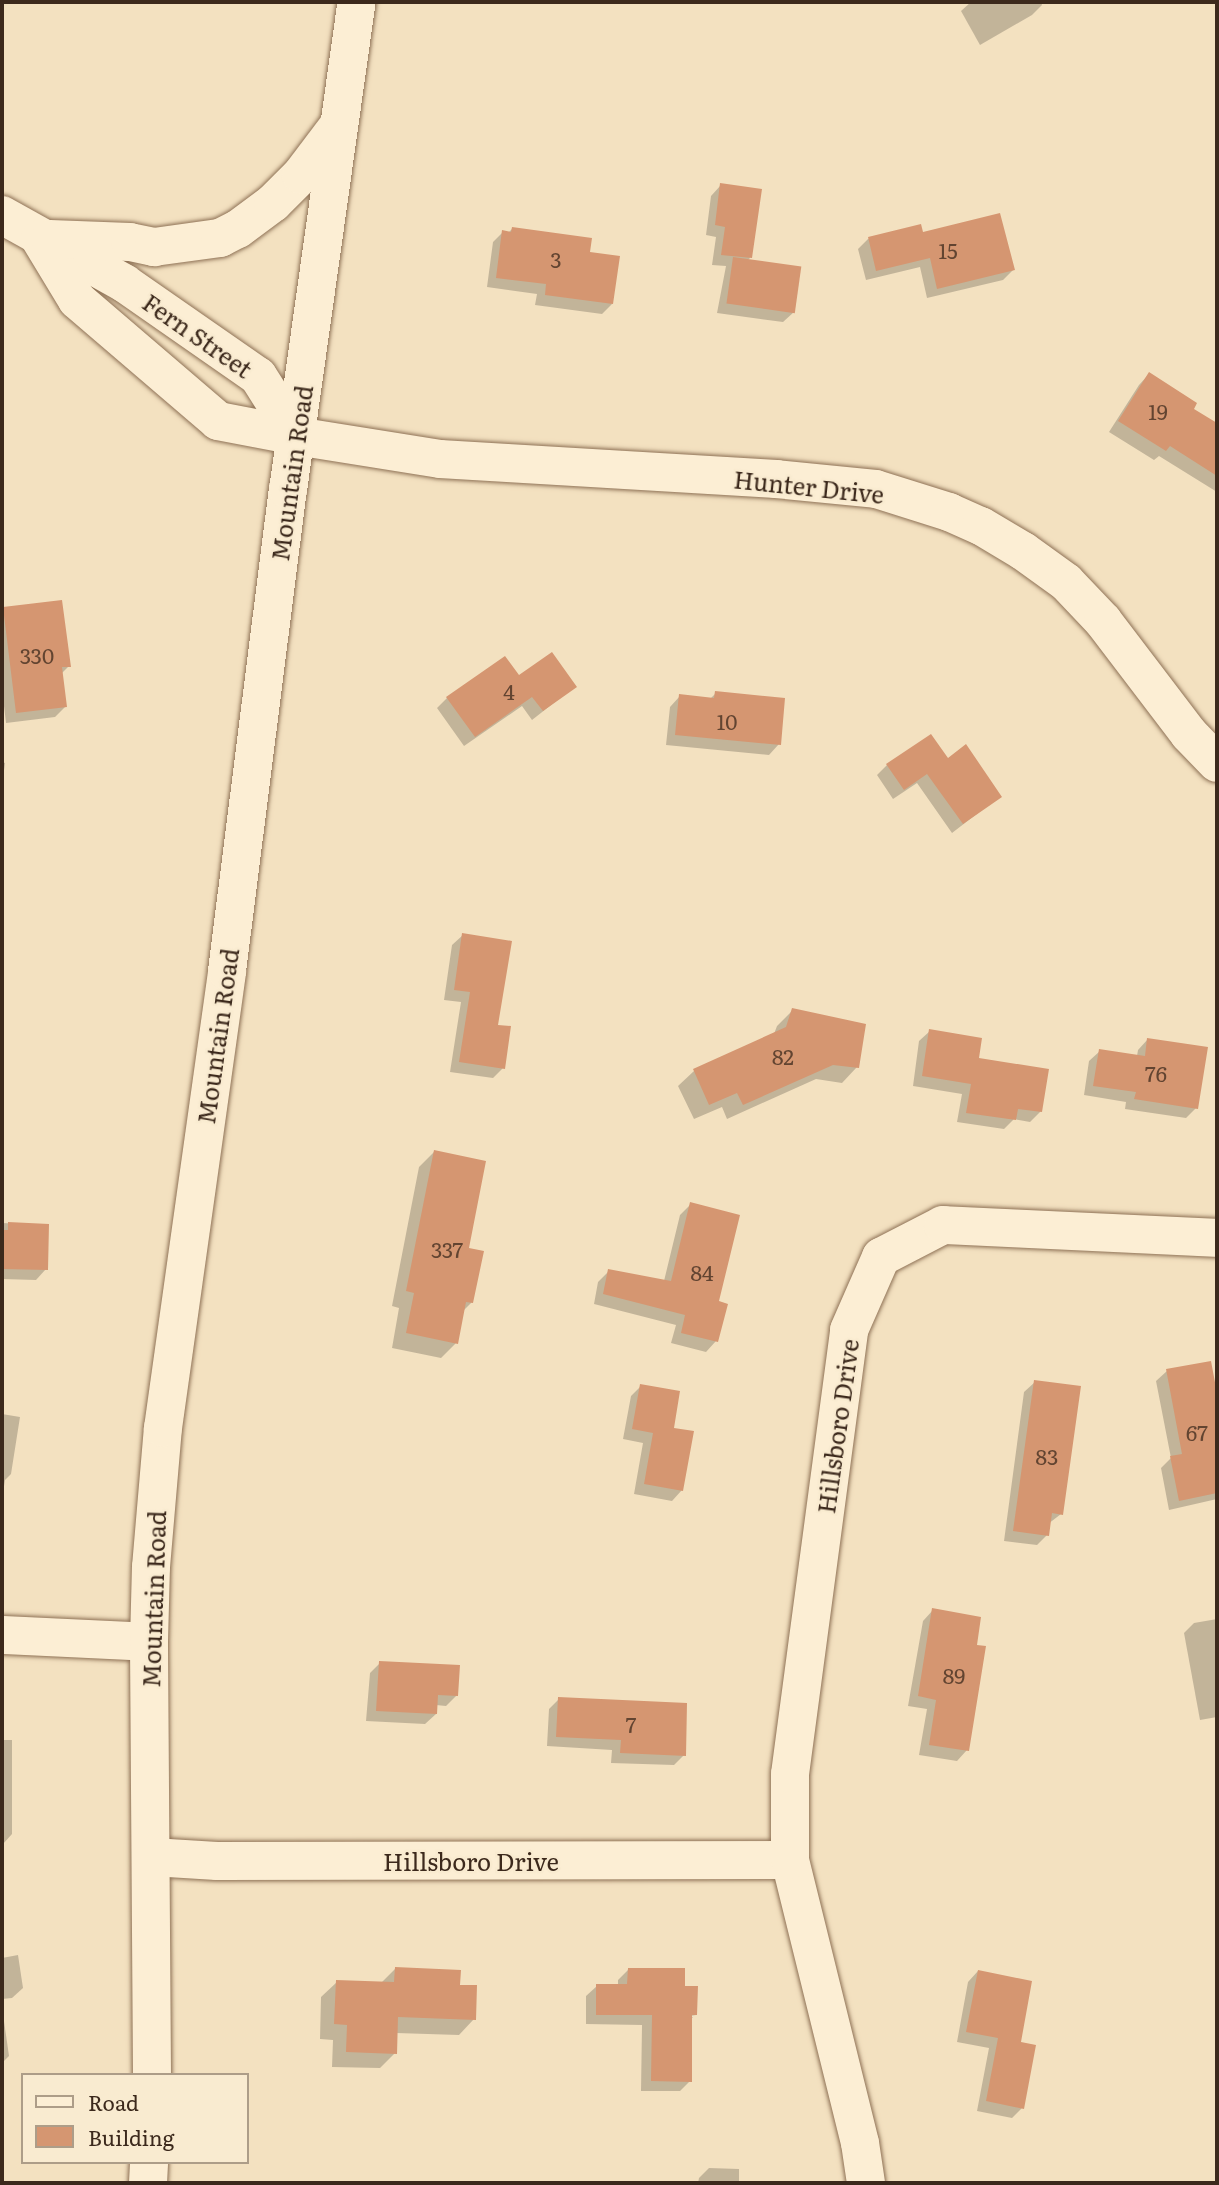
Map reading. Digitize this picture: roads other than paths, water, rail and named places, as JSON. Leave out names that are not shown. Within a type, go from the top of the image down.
[{"type":"street","name":"Mountain Road","points":[[152,2073],[149,1642],[151,1567],[163,1428],[357,2]]},
{"type":"street","points":[[40,239],[130,242],[155,247],[220,238],[238,229],[272,203],[300,175],[341,121]]},
{"type":"street","name":"Fern Street","points":[[2,215],[40,239],[124,283],[258,376],[296,436]]},
{"type":"street","name":"Fern Street","points":[[40,239],[77,300],[218,421],[296,436]]},
{"type":"street","name":"Hunter Drive","points":[[296,436],[440,459],[776,479],[876,489],[949,512],[981,526],[1023,551],[1066,582],[1103,621],[1188,734],[1217,763]]},
{"type":"street","name":"Hillsboro Drive","points":[[866,2183],[860,2143],[790,1860],[790,1774],[849,1330],[881,1257],[943,1225],[1217,1238]]},
{"type":"street","points":[[2,1635],[149,1642]]},
{"type":"street","name":"Hillsboro Drive","points":[[152,1857],[217,1861],[790,1860]]},
{"type":"street","points":[[148,2183],[149,2164]]}]
